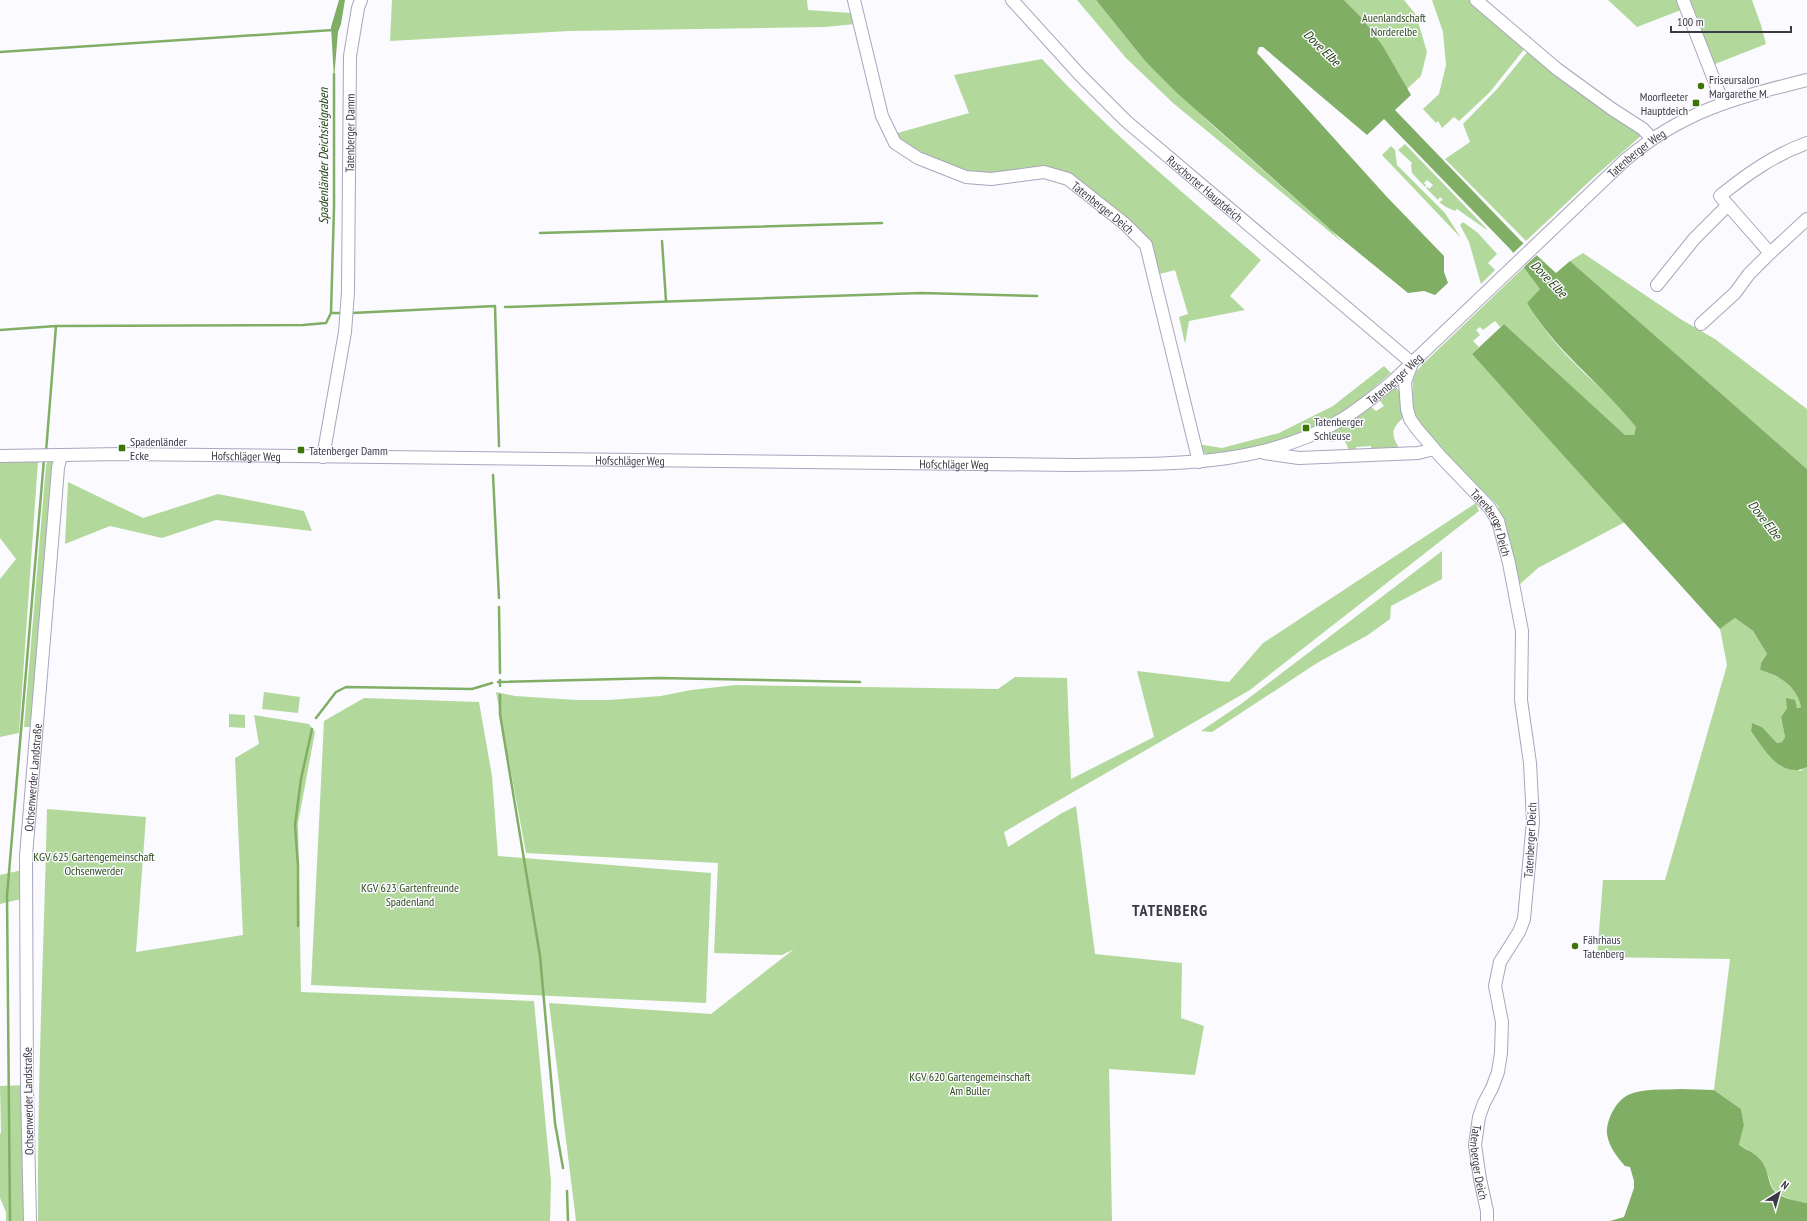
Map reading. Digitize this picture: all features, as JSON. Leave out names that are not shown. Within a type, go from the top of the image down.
[{"type":"street","name":"Tatenberger Damm","points":[[323,457],[345,332],[348,292],[350,56],[358,8],[362,0]]},
{"type":"street","name":"Tatenberger Deich","points":[[854,0],[882,116],[895,144],[918,158],[966,177],[991,179],[1044,172],[1068,179],[1126,224],[1146,245],[1199,462]]},
{"type":"street","name":"Ruschorter Hauptdeich","points":[[1012,0],[1080,74],[1126,121],[1412,363]]},
{"type":"street","points":[[1476,0],[1557,69],[1612,109],[1643,129],[1652,138]]},
{"type":"street","points":[[1682,0],[1723,103]]},
{"type":"street","name":"Tatenberger Weg","points":[[1199,462],[1241,457],[1287,446],[1341,420],[1374,397],[1412,363],[1532,247],[1624,161],[1652,138],[1685,119],[1723,103],[1807,80]]},
{"type":"street","points":[[1770,253],[1720,196],[1744,176],[1774,158],[1807,143]]},
{"type":"street","points":[[1657,285],[1694,239],[1728,205]]},
{"type":"street","points":[[1701,324],[1735,293],[1748,274],[1807,219]]},
{"type":"street","name":"Tatenberger Deich","points":[[1412,363],[1405,382],[1407,409],[1410,419],[1417,430],[1434,449],[1482,498],[1498,521],[1503,538],[1522,631],[1521,700],[1530,763],[1533,821],[1524,919],[1519,932],[1500,962],[1495,986],[1502,1032],[1498,1072],[1484,1103],[1475,1145],[1487,1211],[1487,1221]]},
{"type":"street","points":[[1260,453],[1299,458],[1418,453],[1434,449]]},
{"type":"street","name":"Ochsenwerder Landstraße","points":[[30,1221],[27,1084],[26,856],[58,468],[51,455]]},
{"type":"street","name":"Hofschläger Weg","points":[[0,456],[323,457],[1072,465],[1199,462]]},
{"type":"green space","points":[[392,0],[807,0],[808,10],[851,13],[855,24],[825,27],[569,31],[390,41]]},
{"type":"green space","points":[[1077,0],[1096,0],[1145,61],[1211,124],[1332,231],[1342,242],[1173,103],[1126,58]]},
{"type":"green space","name":"Auenlandschaft Norderelbe","points":[[1344,0],[1404,0],[1416,15],[1427,52],[1421,76],[1407,89],[1383,46],[1362,18]]},
{"type":"green space","points":[[1432,0],[1470,0],[1525,48],[1490,92],[1459,121],[1454,117],[1442,128],[1438,121],[1436,123],[1423,109],[1439,94],[1446,65],[1443,32]]},
{"type":"green space","points":[[1608,0],[1676,0],[1681,10],[1637,27]]},
{"type":"green space","points":[[1689,0],[1752,0],[1766,44],[1715,64]]},
{"type":"green space","points":[[1528,51],[1642,135],[1594,177],[1526,241],[1445,159],[1470,142],[1463,124],[1497,89]]},
{"type":"green space","points":[[1042,59],[1121,138],[1261,260],[1230,296],[1245,310],[1189,321],[1185,344],[1179,317],[1188,314],[1175,270],[1156,275],[1149,246],[1072,177],[965,173],[920,156],[896,140],[894,134],[969,113],[954,75]]},
{"type":"green space","points":[[1405,144],[1487,230],[1457,209],[1455,211],[1439,202],[1443,200],[1440,197],[1438,200],[1426,188],[1428,187],[1429,189],[1433,185],[1427,180],[1424,183],[1426,185],[1425,187],[1412,173],[1412,163],[1398,150]]},
{"type":"green space","points":[[1391,146],[1395,150],[1397,165],[1445,213],[1461,238],[1382,155]]},
{"type":"green space","points":[[1463,222],[1478,233],[1497,254],[1488,263],[1495,270],[1481,284],[1469,242],[1460,225]]},
{"type":"green space","points":[[1583,253],[1682,320],[1715,339],[1807,409],[1807,469],[1570,261]]},
{"type":"green space","points":[[1523,268],[1525,268],[1541,289],[1527,303],[1538,320],[1564,352],[1616,403],[1636,427],[1634,435],[1625,435],[1504,324],[1500,327],[1495,321],[1483,330],[1480,327],[1476,330],[1480,335],[1473,341],[1479,347],[1472,354],[1625,522],[1538,568],[1517,585],[1498,506],[1450,458],[1419,422],[1412,402],[1413,381],[1416,372]]},
{"type":"green space","points":[[1384,366],[1391,373],[1361,399],[1348,409],[1330,419],[1295,435],[1252,449],[1216,455],[1205,453],[1197,444],[1222,448],[1279,433],[1333,406]]},
{"type":"green space","points":[[1396,387],[1401,393],[1404,417],[1397,424],[1393,434],[1399,448],[1371,450],[1371,446],[1356,447],[1356,450],[1349,450],[1344,439],[1331,442],[1326,436],[1371,407],[1376,411],[1384,406],[1380,401]]},
{"type":"green space","points":[[38,461],[19,733],[0,737],[0,579],[16,559],[0,538],[0,462]]},
{"type":"green space","points":[[48,461],[54,461],[30,727],[24,727],[46,465]]},
{"type":"green space","points":[[68,482],[143,518],[218,494],[304,511],[312,531],[216,520],[162,538],[110,526],[65,544]]},
{"type":"green space","name":"KGV 620 Gartengemeinschaft Am Buller","points":[[1476,503],[1479,511],[1250,690],[1004,832],[1008,847],[1062,813],[1076,806],[1095,954],[1182,963],[1181,1018],[1204,1026],[1195,1075],[1109,1069],[1112,1221],[576,1221],[549,1003],[711,1014],[794,949],[782,955],[714,953],[718,863],[526,853],[496,692],[515,696],[576,700],[609,700],[661,696],[691,690],[736,685],[998,689],[1015,677],[1067,678],[1071,779],[1154,737],[1137,671],[1229,682],[1263,643]]},
{"type":"green space","points":[[1442,551],[1442,579],[1391,606],[1390,619],[1368,635],[1317,663],[1212,732],[1201,731],[1241,704]]},
{"type":"green space","points":[[1735,618],[1753,631],[1767,654],[1761,663],[1760,670],[1774,675],[1786,683],[1795,693],[1801,707],[1787,708],[1781,717],[1785,737],[1782,742],[1777,743],[1762,727],[1752,723],[1751,731],[1800,771],[1807,767],[1807,1203],[1794,1201],[1778,1194],[1772,1187],[1768,1175],[1747,1149],[1739,1145],[1744,1125],[1741,1109],[1714,1090],[1730,959],[1597,957],[1603,880],[1665,880],[1727,665],[1720,629]]},
{"type":"green space","points":[[264,692],[300,697],[298,713],[262,709]]},
{"type":"green space","name":"KGV 623 Gartenfreunde Spadenland","points":[[364,698],[479,702],[492,776],[498,856],[711,873],[706,1003],[311,985],[324,721]]},
{"type":"green space","points":[[229,714],[245,715],[245,728],[229,727]]},
{"type":"green space","name":"KGV 625 Gartengemeinschaft Ochsenwerder","points":[[254,715],[309,724],[315,732],[298,823],[301,992],[534,1001],[551,1181],[550,1221],[38,1221],[40,1067],[47,809],[146,817],[136,952],[243,935],[235,758],[259,744]]},
{"type":"green space","points":[[22,870],[21,899],[0,904],[0,875]]},
{"type":"green space","points":[[24,1085],[24,1221],[6,1221],[6,1212],[0,1198],[0,1086]]},
{"type":"water","points":[[339,0],[345,0],[341,24],[338,32],[334,79],[331,27]]},
{"type":"water","name":"Dove Elbe","points":[[1096,0],[1344,0],[1362,18],[1383,46],[1411,95],[1395,110],[1520,240],[1556,273],[1570,261],[1807,469],[1807,767],[1798,770],[1781,766],[1768,754],[1751,731],[1752,723],[1762,727],[1777,743],[1782,742],[1785,737],[1781,717],[1787,708],[1786,698],[1795,700],[1797,708],[1801,707],[1799,699],[1786,682],[1774,675],[1760,670],[1761,663],[1767,654],[1753,631],[1735,618],[1720,629],[1472,354],[1504,324],[1625,435],[1634,435],[1636,427],[1631,421],[1563,350],[1538,320],[1527,303],[1540,289],[1511,250],[1384,119],[1367,135],[1263,47],[1259,47],[1257,53],[1387,197],[1444,256],[1444,272],[1448,283],[1435,295],[1424,291],[1408,293],[1332,231],[1177,93],[1145,61]]},
{"type":"water","points":[[1647,1090],[1714,1090],[1741,1109],[1744,1125],[1739,1145],[1752,1152],[1760,1159],[1764,1165],[1771,1186],[1777,1193],[1787,1198],[1807,1203],[1807,1221],[1610,1221],[1624,1217],[1634,1188],[1634,1181],[1630,1167],[1625,1166],[1619,1159],[1611,1147],[1608,1139],[1607,1129],[1610,1117],[1616,1106],[1628,1095]]},
{"type":"pier","points":[[1525,242],[1538,254],[1523,268],[1512,254]]},
{"type":"waterway","points":[[0,52],[333,30]]},
{"type":"waterway","name":"Spadenländer Deichsielgraben","points":[[331,313],[334,207],[334,74]]},
{"type":"waterway","points":[[540,233],[882,223]]},
{"type":"waterway","points":[[662,241],[666,301]]},
{"type":"waterway","points":[[505,307],[921,293],[1037,296]]},
{"type":"waterway","points":[[352,313],[495,306],[499,446]]},
{"type":"waterway","points":[[0,330],[56,326],[303,325],[326,323],[331,313],[344,313]]},
{"type":"waterway","points":[[46,452],[56,326]]},
{"type":"waterway","points":[[10,1221],[7,896],[44,459]]},
{"type":"waterway","points":[[493,475],[499,598]]},
{"type":"waterway","points":[[499,607],[500,673]]},
{"type":"waterway","points":[[498,682],[659,678],[860,682]]},
{"type":"waterway","points":[[500,680],[500,686]]},
{"type":"waterway","points":[[316,718],[336,692],[346,687],[472,689],[492,683]]},
{"type":"waterway","points":[[500,695],[500,714],[540,956],[555,1123],[563,1168]]},
{"type":"waterway","points":[[298,926],[298,866],[295,825],[301,779],[312,729]]},
{"type":"waterway","points":[[567,1191],[568,1221]]},
{"type":"place","name":"Friseursalon Margarethe M.","points":[[1701,86]]},
{"type":"place","name":"Moorfleeter Hauptdeich","points":[[1696,103]]},
{"type":"place","name":"Tatenberger Schleuse","points":[[1306,428]]},
{"type":"place","name":"Spadenländer Ecke","points":[[122,448]]},
{"type":"place","name":"Tatenberger Damm","points":[[301,450]]},
{"type":"place","name":"Fährhaus Tatenberg","points":[[1575,946]]},
{"type":"district","name":"TATENBERG","points":[[1170,910]]}]
